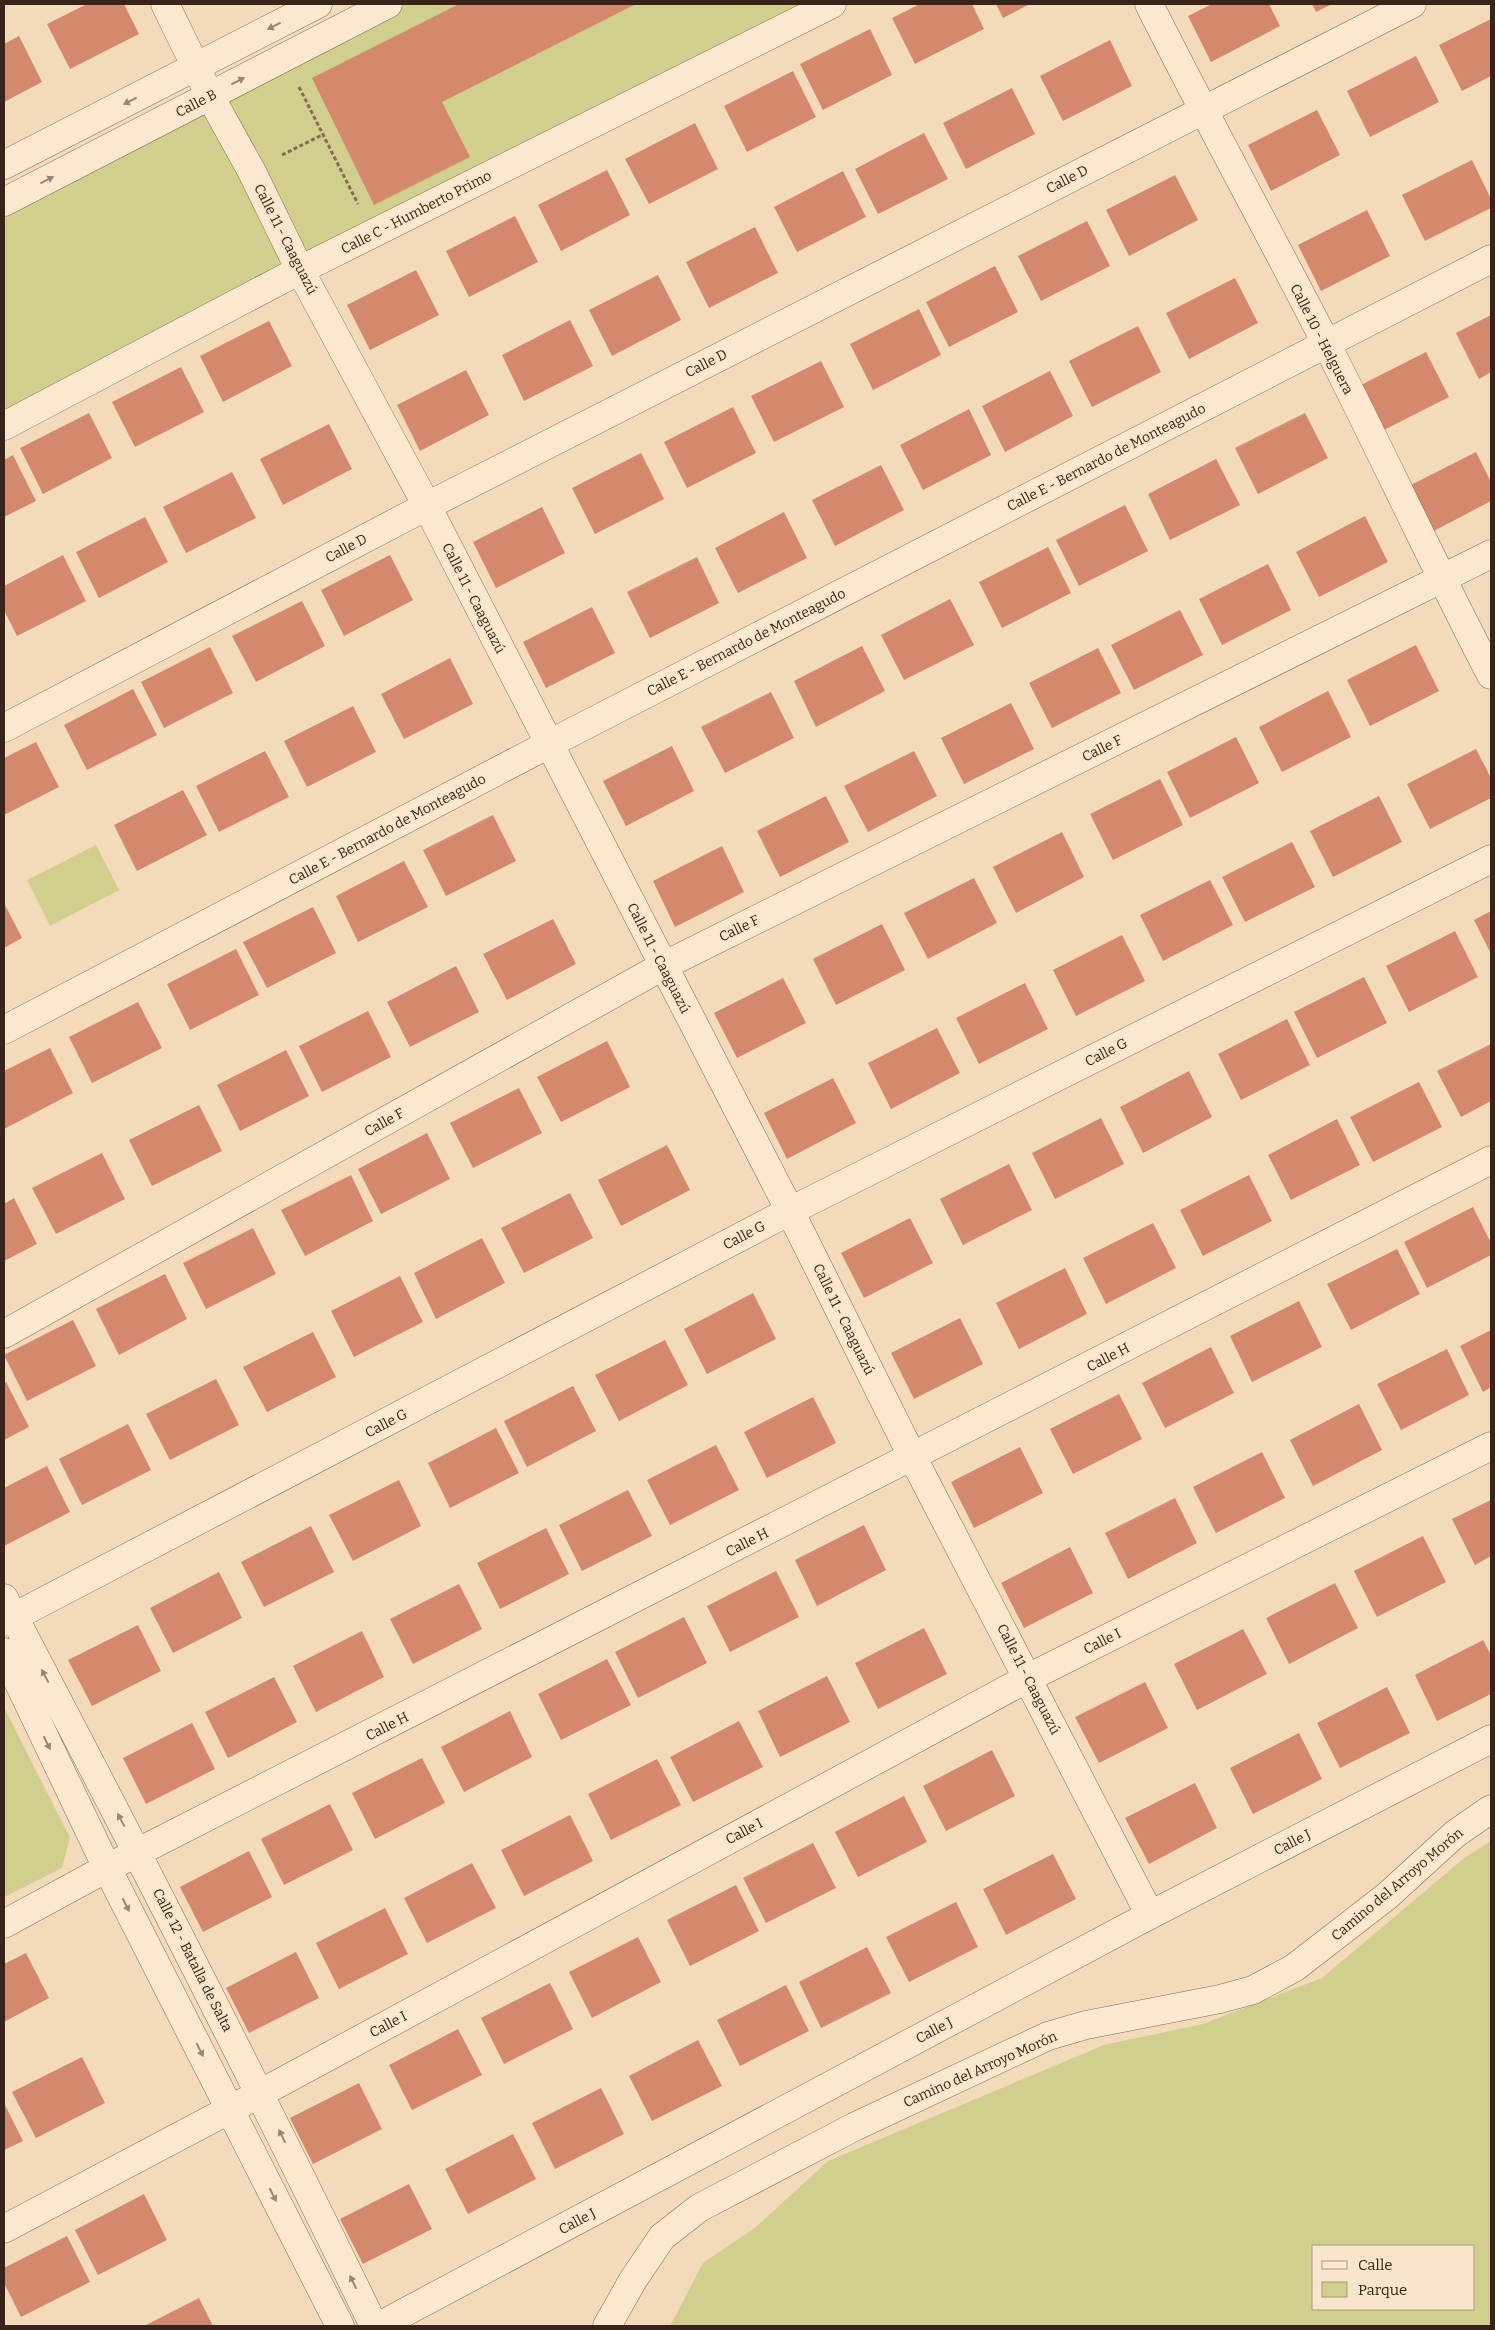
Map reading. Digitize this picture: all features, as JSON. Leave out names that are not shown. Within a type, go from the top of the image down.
[{"type":"street","name":"Calle 11 - Caaguazú","points":[[165,4],[197,66],[210,96],[251,170],[300,270],[426,506],[790,1211],[913,1458],[1150,1915]]},
{"type":"street","points":[[4,165],[318,4]]},
{"type":"street","name":"Calle B","points":[[4,202],[388,4]]},
{"type":"street","name":"Calle C - Humberto Primo","points":[[4,426],[300,270],[832,4]]},
{"type":"street","name":"Calle 10 - Helguera","points":[[1149,4],[1202,111],[1326,344],[1441,580],[1491,675]]},
{"type":"street","name":"Calle D","points":[[4,728],[426,506],[1412,4]]},
{"type":"street","name":"Calle E - Bernardo de Monteagudo","points":[[4,1030],[549,744],[1491,259]]},
{"type":"street","name":"Calle F","points":[[4,1334],[663,966],[1491,554]]},
{"type":"street","name":"Calle G","points":[[7,1613],[790,1211],[1491,859]]},
{"type":"street","name":"Calle H","points":[[4,1924],[107,1868],[913,1458],[1491,1160]]},
{"type":"street","name":"Calle I","points":[[4,2229],[230,2110],[1028,1678],[1491,1446]]},
{"type":"street","name":"Calle 12 - Batalla de Salta","points":[[7,1613],[138,1853],[261,2093],[374,2326]]},
{"type":"street","points":[[4,1652],[107,1868],[340,2326]]},
{"type":"street","name":"Calle J","points":[[379,2326],[1150,1915],[1491,1739]]},
{"type":"street","name":"Camino del Arroyo Morón","points":[[607,2326],[633,2280],[662,2237],[699,2208],[854,2127],[1048,2036],[1086,2025],[1220,2000],[1253,1990],[1294,1968],[1386,1896],[1455,1834],[1491,1809]]},
{"type":"path","points":[[284,58],[373,234]]},
{"type":"path","points":[[251,170],[324,134]]},
{"type":"green space","points":[[388,4],[832,4],[4,426],[4,202]]},
{"type":"green space","points":[[96,845],[119,890],[50,926],[27,880]]},
{"type":"green space","points":[[4,1707],[70,1838],[62,1868],[4,1897]]},
{"type":"green space","points":[[1491,1841],[1491,2326],[670,2326],[703,2263],[756,2227],[828,2161],[1104,2045],[1203,2024],[1322,1978],[1463,1859]]},
{"type":"building","points":[[87,4],[124,4],[139,34],[70,69],[47,24]]},
{"type":"building","points":[[459,4],[636,4],[442,102],[470,157],[374,205],[312,78]]},
{"type":"building","points":[[920,4],[972,4],[984,29],[915,64],[892,18]]},
{"type":"building","points":[[996,4],[1030,4],[1003,18]]},
{"type":"building","points":[[1212,4],[1269,4],[1280,26],[1211,62],[1188,16]]},
{"type":"building","points":[[1312,4],[1332,4],[1316,12]]},
{"type":"building","points":[[1491,19],[1491,76],[1462,91],[1439,45]]},
{"type":"building","points":[[870,29],[892,75],[823,110],[800,64]]},
{"type":"building","points":[[19,36],[42,82],[4,102],[4,44]]},
{"type":"building","points":[[1110,40],[1132,86],[1063,121],[1040,76]]},
{"type":"building","points":[[1416,56],[1439,102],[1370,137],[1347,91]]},
{"type":"building","points":[[793,71],[816,117],[747,152],[724,106]]},
{"type":"building","points":[[1012,88],[1035,134],[966,169],[943,123]]},
{"type":"building","points":[[1317,110],[1340,155],[1271,191],[1248,145]]},
{"type":"building","points":[[695,123],[718,169],[649,204],[625,159]]},
{"type":"building","points":[[924,133],[948,179],[878,214],[855,169]]},
{"type":"building","points":[[1472,160],[1491,199],[1491,208],[1425,241],[1402,195]]},
{"type":"building","points":[[607,170],[630,215],[561,251],[538,205]]},
{"type":"building","points":[[843,171],[866,217],[797,252],[774,207]]},
{"type":"building","points":[[1175,175],[1198,220],[1129,256],[1106,210]]},
{"type":"building","points":[[1367,210],[1390,256],[1321,291],[1298,245]]},
{"type":"building","points":[[515,216],[538,262],[469,297],[446,251]]},
{"type":"building","points":[[1087,221],[1110,266],[1041,301],[1018,256]]},
{"type":"building","points":[[755,227],[778,273],[709,308],[686,262]]},
{"type":"building","points":[[995,266],[1018,312],[949,347],[926,302]]},
{"type":"building","points":[[416,270],[439,315],[370,350],[347,305]]},
{"type":"building","points":[[658,275],[681,320],[612,356],[589,310]]},
{"type":"building","points":[[1235,278],[1258,323],[1189,359],[1166,313]]},
{"type":"building","points":[[919,309],[941,355],[873,390],[850,344]]},
{"type":"building","points":[[1491,315],[1491,372],[1479,379],[1456,333]]},
{"type":"building","points":[[570,320],[593,366],[524,401],[502,355]]},
{"type":"building","points":[[269,321],[292,366],[223,402],[200,356]]},
{"type":"building","points":[[1138,326],[1161,372],[1092,407],[1069,361]]},
{"type":"building","points":[[1426,352],[1449,397],[1380,432],[1357,387]]},
{"type":"building","points":[[821,361],[844,407],[774,442],[751,396]]},
{"type":"building","points":[[181,367],[204,412],[135,447],[112,402]]},
{"type":"building","points":[[466,370],[489,415],[420,451],[397,405]]},
{"type":"building","points":[[1050,371],[1073,416],[1005,452],[982,406]]},
{"type":"building","points":[[733,407],[756,453],[687,488],[664,442]]},
{"type":"building","points":[[969,409],[991,455],[923,490],[900,445]]},
{"type":"building","points":[[89,413],[112,458],[43,494],[20,448]]},
{"type":"building","points":[[1305,413],[1328,458],[1258,494],[1235,448]]},
{"type":"building","points":[[329,424],[352,469],[283,505],[260,459]]},
{"type":"building","points":[[1476,452],[1491,482],[1491,501],[1430,533],[1407,487]]},
{"type":"building","points":[[641,453],[664,499],[595,534],[572,488]]},
{"type":"building","points":[[13,455],[36,501],[4,517],[4,460]]},
{"type":"building","points":[[1216,459],[1240,505],[1170,540],[1148,494]]},
{"type":"building","points":[[881,465],[904,510],[835,546],[812,500]]},
{"type":"building","points":[[232,472],[256,518],[186,553],[163,507]]},
{"type":"building","points":[[1125,505],[1148,551],[1079,586],[1056,540]]},
{"type":"building","points":[[542,507],[565,553],[496,588],[473,542]]},
{"type":"building","points":[[784,512],[807,558],[738,593],[715,548]]},
{"type":"building","points":[[1365,516],[1388,562],[1319,597],[1296,552]]},
{"type":"building","points":[[145,517],[168,562],[99,598],[76,552]]},
{"type":"building","points":[[1048,547],[1071,593],[1002,628],[979,582]]},
{"type":"building","points":[[63,555],[86,601],[17,636],[4,610],[4,586]]},
{"type":"building","points":[[390,555],[413,600],[344,636],[321,590]]},
{"type":"building","points":[[697,557],[719,603],[650,638],[627,592]]},
{"type":"building","points":[[1268,564],[1291,610],[1222,645],[1199,599]]},
{"type":"building","points":[[950,599],[974,645],[904,680],[881,635]]},
{"type":"building","points":[[302,601],[325,646],[256,682],[232,636]]},
{"type":"building","points":[[592,607],[615,653],[546,688],[523,642]]},
{"type":"building","points":[[1180,610],[1203,655],[1134,690],[1111,645]]},
{"type":"building","points":[[1416,645],[1439,691],[1370,726],[1347,680]]},
{"type":"building","points":[[862,646],[885,691],[816,727],[794,681]]},
{"type":"building","points":[[210,647],[233,693],[164,728],[141,682]]},
{"type":"building","points":[[1098,648],[1121,693],[1052,728],[1029,683]]},
{"type":"building","points":[[450,658],[473,704],[404,739],[381,694]]},
{"type":"building","points":[[133,689],[157,735],[87,770],[64,725]]},
{"type":"building","points":[[1328,691],[1351,737],[1282,772],[1259,727]]},
{"type":"building","points":[[771,692],[794,738],[725,773],[701,727]]},
{"type":"building","points":[[1011,703],[1034,749],[964,784],[941,738]]},
{"type":"building","points":[[353,706],[376,752],[307,787],[284,741]]},
{"type":"building","points":[[1236,737],[1259,783],[1190,818],[1167,772]]},
{"type":"building","points":[[36,742],[59,787],[4,815],[4,758]]},
{"type":"building","points":[[672,746],[694,791],[626,826],[603,781]]},
{"type":"building","points":[[1476,749],[1491,778],[1491,798],[1430,829],[1407,784]]},
{"type":"building","points":[[265,751],[289,797],[219,832],[196,786]]},
{"type":"building","points":[[914,751],[937,796],[868,832],[844,786]]},
{"type":"building","points":[[1160,779],[1183,825],[1113,860],[1090,814]]},
{"type":"building","points":[[183,790],[207,835],[137,871],[114,825]]},
{"type":"building","points":[[826,796],[849,842],[780,877],[757,831]]},
{"type":"building","points":[[1379,796],[1402,842],[1333,877],[1310,831]]},
{"type":"building","points":[[493,815],[516,861],[446,896],[423,850]]},
{"type":"building","points":[[1062,832],[1084,877],[1016,913],[993,867]]},
{"type":"building","points":[[1292,842],[1315,887],[1245,922],[1222,877]]},
{"type":"building","points":[[722,846],[744,892],[675,927],[653,881]]},
{"type":"building","points":[[404,861],[428,907],[358,942],[336,896]]},
{"type":"building","points":[[974,878],[997,923],[928,959],[904,913]]},
{"type":"building","points":[[1210,880],[1233,925],[1163,961],[1140,915]]},
{"type":"building","points":[[4,903],[22,938],[4,948]]},
{"type":"building","points":[[313,907],[336,953],[267,988],[243,942]]},
{"type":"building","points":[[1491,911],[1491,954],[1474,920]]},
{"type":"building","points":[[553,919],[576,964],[507,1000],[483,954]]},
{"type":"building","points":[[882,924],[905,970],[836,1005],[813,959]]},
{"type":"building","points":[[1455,931],[1478,977],[1409,1012],[1386,966]]},
{"type":"building","points":[[1122,935],[1145,981],[1076,1016],[1053,970]]},
{"type":"building","points":[[236,949],[259,995],[190,1030],[167,984]]},
{"type":"building","points":[[456,966],[479,1012],[410,1047],[387,1002]]},
{"type":"building","points":[[1364,977],[1387,1023],[1317,1058],[1294,1012]]},
{"type":"building","points":[[783,978],[806,1023],[737,1058],[714,1013]]},
{"type":"building","points":[[1025,983],[1048,1029],[979,1064],[956,1018]]},
{"type":"building","points":[[138,1002],[162,1048],[92,1083],[69,1037]]},
{"type":"building","points":[[368,1011],[391,1057],[322,1092],[299,1046]]},
{"type":"building","points":[[1287,1019],[1310,1065],[1241,1100],[1218,1054]]},
{"type":"building","points":[[937,1028],[960,1073],[891,1109],[868,1063]]},
{"type":"building","points":[[607,1041],[630,1087],[561,1122],[537,1077]]},
{"type":"building","points":[[1491,1044],[1491,1101],[1461,1117],[1437,1071]]},
{"type":"building","points":[[50,1048],[73,1093],[4,1129],[4,1071]]},
{"type":"building","points":[[286,1050],[309,1096],[240,1131],[217,1085]]},
{"type":"building","points":[[1189,1071],[1212,1117],[1143,1153],[1120,1107]]},
{"type":"building","points":[[833,1078],[856,1123],[787,1159],[764,1113]]},
{"type":"building","points":[[1419,1082],[1442,1127],[1373,1162],[1350,1117]]},
{"type":"building","points":[[519,1088],[542,1133],[473,1168],[450,1123]]},
{"type":"building","points":[[199,1105],[222,1151],[152,1186],[129,1140]]},
{"type":"building","points":[[1101,1118],[1124,1164],[1055,1199],[1032,1153]]},
{"type":"building","points":[[1337,1119],[1360,1165],[1291,1200],[1268,1155]]},
{"type":"building","points":[[427,1133],[450,1179],[381,1214],[358,1169]]},
{"type":"building","points":[[667,1145],[690,1190],[621,1226],[598,1180]]},
{"type":"building","points":[[102,1153],[125,1199],[56,1234],[32,1188]]},
{"type":"building","points":[[1009,1164],[1032,1210],[963,1245],[940,1199]]},
{"type":"building","points":[[351,1175],[373,1221],[305,1256],[281,1210]]},
{"type":"building","points":[[1249,1175],[1272,1221],[1203,1256],[1180,1210]]},
{"type":"building","points":[[570,1193],[593,1238],[524,1273],[501,1228]]},
{"type":"building","points":[[14,1198],[37,1244],[4,1261],[4,1204]]},
{"type":"building","points":[[1473,1207],[1491,1243],[1491,1255],[1427,1288],[1404,1242]]},
{"type":"building","points":[[910,1218],[933,1263],[864,1298],[841,1253]]},
{"type":"building","points":[[1153,1223],[1176,1268],[1106,1304],[1083,1258]]},
{"type":"building","points":[[253,1228],[276,1274],[206,1309],[183,1263]]},
{"type":"building","points":[[482,1238],[505,1283],[436,1319],[414,1273]]},
{"type":"building","points":[[1397,1249],[1420,1294],[1351,1330],[1327,1284]]},
{"type":"building","points":[[1065,1268],[1087,1314],[1019,1349],[996,1303]]},
{"type":"building","points":[[165,1274],[187,1319],[119,1355],[96,1309]]},
{"type":"building","points":[[400,1276],[423,1322],[354,1357],[331,1311]]},
{"type":"building","points":[[753,1293],[776,1339],[707,1374],[684,1329]]},
{"type":"building","points":[[1299,1301],[1322,1347],[1252,1382],[1230,1336]]},
{"type":"building","points":[[960,1318],[983,1364],[914,1399],[891,1353]]},
{"type":"building","points":[[73,1320],[96,1366],[27,1401],[4,1355]]},
{"type":"building","points":[[1491,1330],[1491,1387],[1483,1392],[1460,1346]]},
{"type":"building","points":[[313,1332],[336,1377],[267,1412],[243,1367]]},
{"type":"building","points":[[665,1340],[688,1385],[619,1421],[595,1375]]},
{"type":"building","points":[[1211,1347],[1234,1393],[1165,1428],[1142,1383]]},
{"type":"building","points":[[1447,1349],[1469,1395],[1401,1430],[1377,1384]]},
{"type":"building","points":[[216,1379],[239,1425],[170,1460],[146,1414]]},
{"type":"building","points":[[6,1382],[29,1427],[4,1440],[4,1383]]},
{"type":"building","points":[[573,1386],[596,1431],[527,1467],[504,1421]]},
{"type":"building","points":[[1119,1394],[1142,1439],[1073,1474],[1050,1429]]},
{"type":"building","points":[[813,1397],[836,1443],[767,1478],[744,1432]]},
{"type":"building","points":[[1359,1404],[1382,1450],[1313,1486],[1290,1440]]},
{"type":"building","points":[[128,1424],[151,1470],[82,1505],[59,1459]]},
{"type":"building","points":[[496,1428],[519,1473],[450,1508],[428,1463]]},
{"type":"building","points":[[716,1445],[739,1490],[670,1525],[647,1480]]},
{"type":"building","points":[[1020,1447],[1043,1493],[974,1528],[951,1482]]},
{"type":"building","points":[[1262,1452],[1285,1498],[1216,1533],[1193,1487]]},
{"type":"building","points":[[47,1466],[70,1512],[4,1546],[4,1488]]},
{"type":"building","points":[[399,1480],[421,1526],[353,1561],[329,1515]]},
{"type":"building","points":[[628,1490],[652,1536],[582,1571],[559,1525]]},
{"type":"building","points":[[1175,1498],[1197,1543],[1128,1579],[1105,1533]]},
{"type":"building","points":[[1491,1500],[1491,1556],[1475,1565],[1452,1519]]},
{"type":"building","points":[[864,1525],[886,1570],[817,1606],[795,1560]]},
{"type":"building","points":[[311,1526],[334,1572],[264,1607],[241,1562]]},
{"type":"building","points":[[546,1528],[569,1574],[500,1609],[477,1563]]},
{"type":"building","points":[[1423,1536],[1446,1582],[1377,1617],[1354,1571]]},
{"type":"building","points":[[1070,1547],[1093,1593],[1024,1628],[1001,1583]]},
{"type":"building","points":[[776,1571],[799,1617],[730,1652],[707,1606]]},
{"type":"building","points":[[219,1572],[242,1618],[173,1653],[150,1608]]},
{"type":"building","points":[[1335,1583],[1358,1628],[1289,1664],[1266,1618]]},
{"type":"building","points":[[459,1584],[482,1629],[413,1664],[390,1619]]},
{"type":"building","points":[[684,1617],[707,1663],[638,1698],[615,1652]]},
{"type":"building","points":[[138,1625],[161,1671],[92,1706],[68,1660]]},
{"type":"building","points":[[924,1628],[947,1674],[878,1709],[855,1663]]},
{"type":"building","points":[[1243,1629],[1267,1674],[1197,1710],[1174,1664]]},
{"type":"building","points":[[362,1631],[384,1677],[316,1712],[293,1666]]},
{"type":"building","points":[[1483,1640],[1491,1655],[1491,1694],[1437,1721],[1415,1675]]},
{"type":"building","points":[[607,1659],[631,1705],[561,1740],[538,1694]]},
{"type":"building","points":[[827,1676],[850,1722],[780,1757],[758,1711]]},
{"type":"building","points":[[274,1677],[297,1722],[228,1758],[205,1712]]},
{"type":"building","points":[[1145,1682],[1168,1728],[1099,1763],[1075,1717]]},
{"type":"building","points":[[1387,1687],[1410,1733],[1340,1768],[1317,1723]]},
{"type":"building","points":[[510,1711],[532,1757],[464,1792],[441,1747]]},
{"type":"building","points":[[739,1721],[763,1767],[693,1802],[670,1757]]},
{"type":"building","points":[[192,1723],[215,1769],[146,1804],[123,1758]]},
{"type":"building","points":[[1299,1733],[1322,1779],[1253,1814],[1230,1768]]},
{"type":"building","points":[[992,1750],[1015,1796],[946,1831],[923,1786]]},
{"type":"building","points":[[422,1758],[445,1803],[375,1839],[352,1793]]},
{"type":"building","points":[[657,1759],[681,1805],[611,1840],[588,1794]]},
{"type":"building","points":[[1195,1783],[1217,1828],[1149,1864],[1125,1818]]},
{"type":"building","points":[[904,1796],[927,1842],[858,1877],[835,1832]]},
{"type":"building","points":[[330,1804],[353,1850],[284,1885],[261,1839]]},
{"type":"building","points":[[570,1815],[593,1861],[524,1896],[501,1850]]},
{"type":"building","points":[[813,1843],[836,1888],[766,1923],[743,1878]]},
{"type":"building","points":[[249,1851],[272,1897],[203,1932],[180,1887]]},
{"type":"building","points":[[1053,1854],[1076,1899],[1006,1935],[983,1889]]},
{"type":"building","points":[[472,1863],[496,1908],[427,1943],[404,1898]]},
{"type":"building","points":[[736,1885],[759,1931],[690,1966],[667,1920]]},
{"type":"building","points":[[956,1902],[978,1947],[909,1982],[886,1937]]},
{"type":"building","points":[[385,1908],[408,1954],[339,1989],[316,1943]]},
{"type":"building","points":[[638,1937],[661,1982],[592,2018],[569,1972]]},
{"type":"building","points":[[867,1947],[891,1993],[821,2028],[799,1982]]},
{"type":"building","points":[[296,1952],[319,1998],[249,2033],[226,1988]]},
{"type":"building","points":[[26,1953],[49,1998],[4,2022],[4,1964]]},
{"type":"building","points":[[550,1983],[573,2029],[504,2064],[481,2018]]},
{"type":"building","points":[[786,1985],[809,2031],[740,2066],[717,2020]]},
{"type":"building","points":[[458,2029],[482,2075],[412,2110],[389,2065]]},
{"type":"building","points":[[698,2040],[722,2086],[652,2121],[629,2076]]},
{"type":"building","points":[[82,2057],[105,2103],[36,2138],[12,2092]]},
{"type":"building","points":[[359,2083],[382,2129],[313,2164],[290,2118]]},
{"type":"building","points":[[601,2088],[624,2134],[555,2169],[532,2123]]},
{"type":"building","points":[[4,2103],[23,2141],[4,2150]]},
{"type":"building","points":[[513,2134],[536,2179],[468,2214],[445,2169]]},
{"type":"building","points":[[409,2184],[432,2229],[363,2264],[340,2219]]},
{"type":"building","points":[[144,2194],[167,2240],[98,2275],[75,2230]]},
{"type":"building","points":[[67,2236],[90,2282],[21,2317],[4,2283],[4,2268]]},
{"type":"building","points":[[199,2298],[213,2326],[144,2326]]}]
